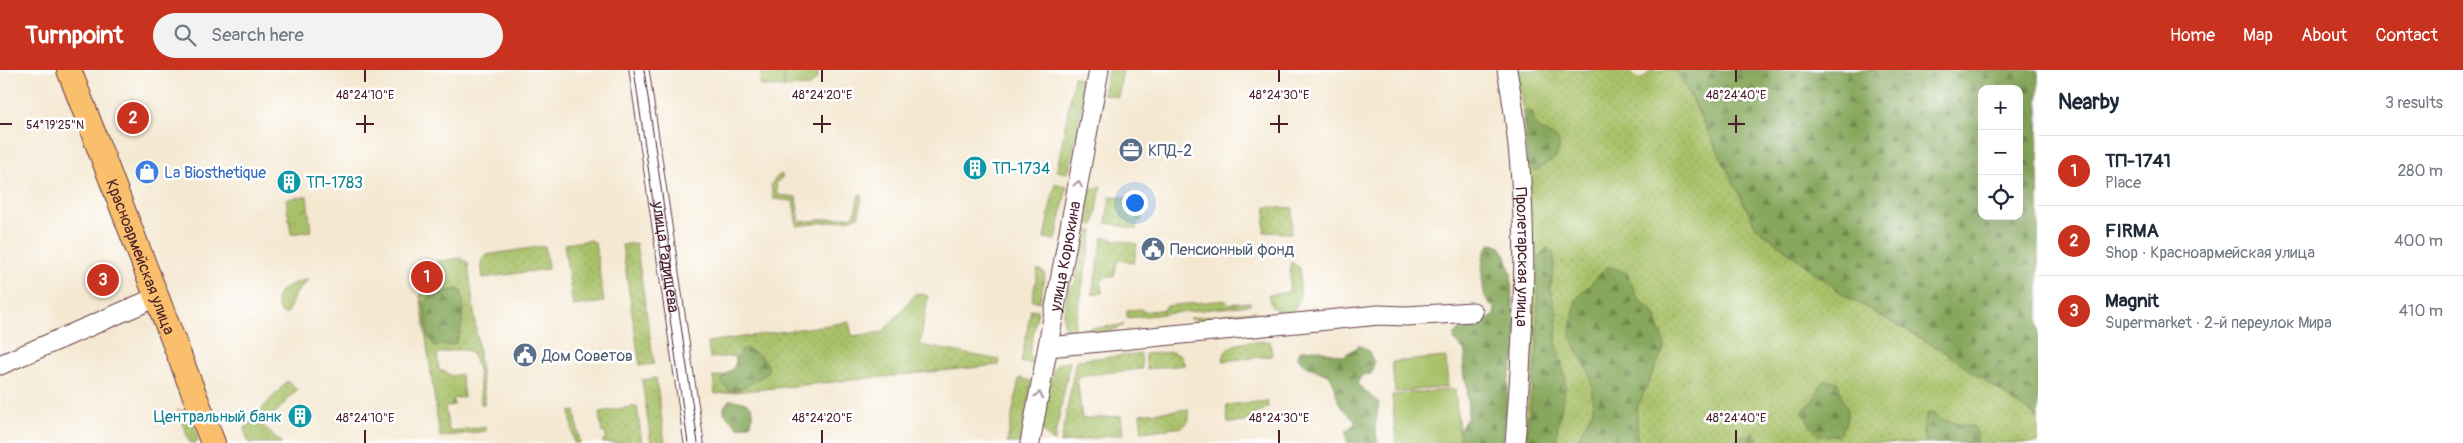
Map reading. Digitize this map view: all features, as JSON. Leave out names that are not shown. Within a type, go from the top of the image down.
[{"type":"main road","name":"Красноармейская улица","points":[[69,70],[214,443]]},
{"type":"street","name":"улица Радищева","points":[[639,70],[694,443]]},
{"type":"street","name":"улица Корюкина","points":[[1030,443],[1099,70]]},
{"type":"street","name":"Пролетарская улица","points":[[1508,70],[1518,125],[1525,226],[1524,328],[1515,443]]},
{"type":"street","points":[[0,365],[157,297]]},
{"type":"street","points":[[1048,347],[1379,315],[1406,316],[1473,312]]},
{"type":"green space","points":[[761,70],[784,70],[784,87],[760,86]]},
{"type":"green space","points":[[784,70],[818,70],[817,79],[810,86],[784,87]]},
{"type":"green space","points":[[1108,70],[1123,70],[1118,97],[1103,94]]},
{"type":"green space","points":[[1517,70],[1626,70],[1638,79],[1642,79],[1651,70],[1674,70],[1680,76],[1756,227],[1844,295],[1943,351],[2038,418],[2038,443],[1523,443],[1532,362],[1532,244],[1526,133]]},
{"type":"green space","points":[[1674,70],[2038,70],[2038,418],[1943,351],[1844,295],[1756,227],[1680,76]]},
{"type":"green space","points":[[1074,77],[1083,79],[1086,83],[1069,171],[1067,173],[1057,171]]},
{"type":"green space","points":[[1527,110],[1532,112],[1535,123],[1554,137],[1559,144],[1556,157],[1537,170],[1534,170],[1527,164],[1523,113]]},
{"type":"green space","points":[[780,174],[783,176],[776,184],[777,195],[796,197],[800,222],[854,216],[859,195],[862,195],[859,215],[852,219],[797,226],[793,201],[773,199],[771,184]]},
{"type":"green space","points":[[1055,183],[1067,186],[1056,240],[1044,238]]},
{"type":"green space","points":[[1101,187],[1094,225],[1087,224],[1090,211],[1083,202],[1087,191],[1091,188]]},
{"type":"green space","points":[[307,196],[311,231],[291,234],[286,199]]},
{"type":"green space","points":[[1110,197],[1146,199],[1141,221],[1138,221],[1136,229],[1106,223]]},
{"type":"green space","points":[[1266,207],[1293,208],[1291,233],[1264,232]]},
{"type":"green space","points":[[1086,230],[1093,231],[1073,334],[1065,329],[1063,318],[1068,289],[1075,283]]},
{"type":"green space","points":[[1103,237],[1137,244],[1134,263],[1120,260],[1117,262],[1114,277],[1107,276],[1101,282],[1102,293],[1092,294]]},
{"type":"green space","points":[[591,240],[595,243],[604,302],[573,306],[564,244]]},
{"type":"green space","points":[[636,243],[654,364],[640,366],[622,245]]},
{"type":"green space","points":[[1491,244],[1499,245],[1506,256],[1511,274],[1512,305],[1518,316],[1515,355],[1509,378],[1503,443],[1461,443],[1458,431],[1468,417],[1467,384],[1464,378],[1463,367],[1466,353],[1455,341],[1454,335],[1458,331],[1494,316],[1495,308],[1486,299],[1482,278],[1484,253]]},
{"type":"green space","points":[[545,246],[548,269],[483,278],[481,261],[485,255]]},
{"type":"green space","points":[[1547,248],[1554,253],[1554,268],[1550,288],[1557,314],[1556,342],[1565,377],[1565,388],[1555,443],[1526,443],[1537,348],[1538,268],[1540,255]]},
{"type":"green space","points":[[461,258],[468,263],[485,404],[481,404],[478,373],[474,357],[470,352],[458,350],[437,354],[439,371],[444,371],[451,376],[461,374],[464,397],[453,399],[454,405],[445,407],[449,431],[485,427],[486,431],[440,437],[420,295],[443,291],[438,261]]},
{"type":"green space","points":[[1291,262],[1300,268],[1300,299],[1293,311],[1283,315],[1271,306],[1268,295],[1289,292]]},
{"type":"green space","points":[[1608,266],[1627,273],[1636,295],[1654,313],[1665,346],[1637,408],[1637,443],[1576,443],[1593,409],[1591,376],[1570,337],[1576,299]]},
{"type":"green space","points":[[1038,269],[1045,273],[1040,302],[1032,300]]},
{"type":"green space","points":[[309,278],[294,296],[287,314],[282,314],[278,306],[277,299],[279,294],[289,286]]},
{"type":"green space","points":[[456,289],[461,291],[463,303],[461,327],[457,340],[455,344],[435,346],[428,336],[424,303],[428,298]]},
{"type":"green space","points":[[916,293],[928,296],[920,345],[1000,360],[999,365],[715,394],[713,377],[738,373],[735,356],[710,358],[708,342],[849,322],[852,336],[883,332]]},
{"type":"green space","points":[[1225,300],[1229,304],[1250,302],[1250,305],[1127,318],[1127,310],[1142,309],[1143,312],[1166,309],[1166,306]]},
{"type":"green space","points":[[1031,309],[1038,310],[1029,355],[1036,361],[1034,365],[1021,362]]},
{"type":"green space","points":[[1256,311],[1243,319],[1234,321],[1204,322],[1189,318]]},
{"type":"green space","points":[[1124,325],[1109,332],[1081,334],[1082,329]]},
{"type":"green space","points":[[1270,341],[1272,356],[1223,361],[1225,354],[1234,345]]},
{"type":"green space","points":[[1359,345],[1368,350],[1374,363],[1371,374],[1362,375],[1357,384],[1379,403],[1375,427],[1378,443],[1347,443],[1346,430],[1355,424],[1354,418],[1339,403],[1330,376],[1304,365],[1297,356],[1301,350],[1315,349],[1344,356]]},
{"type":"green space","points":[[746,349],[767,363],[768,371],[765,375],[745,386],[729,391],[722,383],[722,378],[734,367],[741,350]]},
{"type":"green space","points":[[1173,352],[1181,356],[1185,365],[1147,369],[1145,354]]},
{"type":"green space","points":[[1141,354],[1142,369],[1077,376],[1082,419],[1121,416],[1123,434],[1061,443],[1076,360]]},
{"type":"green space","points":[[1446,357],[1448,387],[1395,392],[1392,362]]},
{"type":"green space","points":[[1070,361],[1054,442],[1043,430],[1043,417],[1052,376],[1057,364]]},
{"type":"green space","points":[[656,378],[665,443],[651,443],[642,380]]},
{"type":"green space","points":[[1019,378],[1032,381],[1020,443],[1007,443]]},
{"type":"green space","points":[[1824,380],[1838,382],[1847,408],[1847,419],[1838,436],[1820,436],[1812,428],[1802,411],[1812,402]]},
{"type":"green space","points":[[287,381],[297,390],[263,426],[282,443],[249,443],[244,429]]},
{"type":"green space","points":[[1455,389],[1460,443],[1396,443],[1392,395]]},
{"type":"green space","points":[[729,400],[744,402],[750,406],[753,414],[751,424],[739,428],[724,413],[724,407]]},
{"type":"green space","points":[[1267,401],[1268,407],[1244,422],[1228,423],[1226,405]]},
{"type":"green space","points":[[637,406],[642,443],[603,443],[603,440],[606,439],[605,432],[602,433],[599,412]]},
{"type":"green space","points":[[1188,409],[1189,420],[1183,427],[1142,432],[1140,414]]},
{"type":"green space","points":[[177,410],[186,411],[191,418],[196,430],[197,443],[190,443]]},
{"type":"green space","points":[[575,411],[580,443],[574,443],[570,412]]},
{"type":"green space","points":[[1927,413],[1936,414],[1941,420],[1974,427],[1978,436],[1976,443],[1926,443],[1923,432]]},
{"type":"green space","points":[[1754,434],[1762,443],[1733,442],[1740,436]]},
{"type":"tram line","points":[[634,70],[688,443]]},
{"type":"tram line","points":[[644,70],[698,443]]},
{"type":"place","name":"FIRMA","points":[[133,118]]},
{"type":"place","name":"КПД-2","points":[[1131,150]]},
{"type":"place","name":"ТП-1734","points":[[975,168]]},
{"type":"place","name":"La Biosthetique","points":[[147,172]]},
{"type":"place","name":"ТП-1783","points":[[289,182]]},
{"type":"place","name":"Пенсионный фонд","points":[[1153,249]]},
{"type":"place","name":"ТП-1741","points":[[427,277]]},
{"type":"place","name":"Magnit","points":[[103,280]]},
{"type":"place","name":"Дом Советов","points":[[525,355]]},
{"type":"place","name":"Центральный банк","points":[[300,416]]}]
